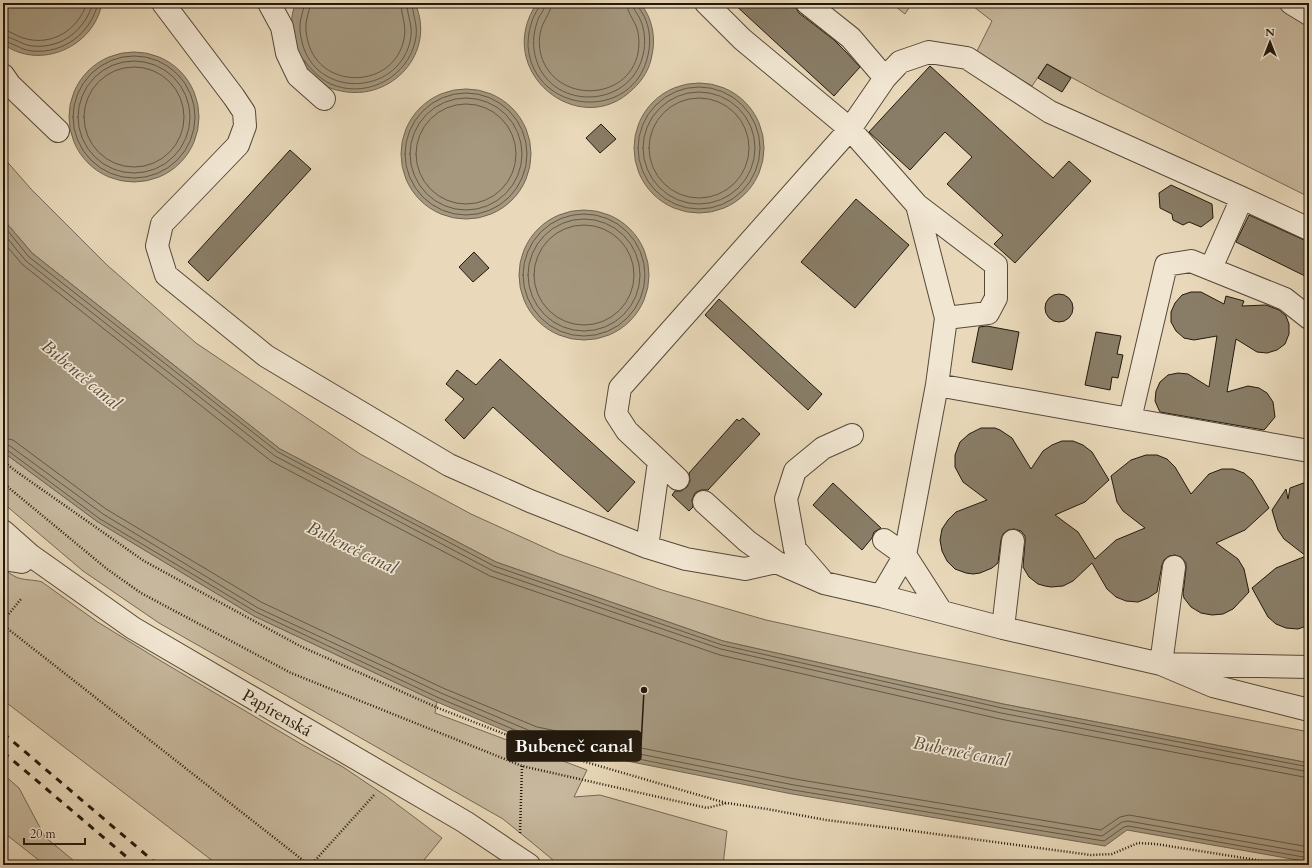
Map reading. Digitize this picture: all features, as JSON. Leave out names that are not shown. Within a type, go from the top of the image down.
[{"type":"street","points":[[163,3],[234,96],[244,112],[245,126],[238,145],[162,224],[156,246],[166,275],[266,356],[449,465],[530,501],[647,547],[686,559],[745,569],[776,562]]},
{"type":"street","points":[[269,3],[282,27],[288,53],[298,76],[324,99]]},
{"type":"street","points":[[706,3],[742,39],[850,129],[917,205],[996,265],[996,298],[988,313],[946,318]]},
{"type":"street","points":[[807,3],[851,38],[885,78]]},
{"type":"street","points":[[1291,3],[1309,14]]},
{"type":"street","points":[[678,479],[627,431],[616,414],[620,388],[850,129],[885,78],[900,62],[929,52],[967,58],[1050,112],[1309,229]]},
{"type":"street","points":[[3,75],[10,85],[58,131]]},
{"type":"street","points":[[1211,268],[1242,198]]},
{"type":"street","points":[[881,596],[905,555],[936,386],[946,318],[917,205]]},
{"type":"street","points":[[1130,419],[1166,265],[1191,261],[1211,268],[1285,299],[1309,318]]},
{"type":"street","points":[[936,386],[1309,451]]},
{"type":"street","points":[[824,583],[795,549],[786,499],[795,471],[823,448],[852,435]]},
{"type":"street","points":[[647,547],[660,462]]},
{"type":"street","points":[[704,502],[747,541],[776,562],[824,583],[941,611],[1002,628],[1161,664],[1213,686],[1309,710]]},
{"type":"street","name":"Papírenská","points":[[3,531],[30,555],[133,628],[465,822],[529,865]]},
{"type":"street","points":[[884,540],[905,555],[941,611]]},
{"type":"street","points":[[1002,628],[1013,541]]},
{"type":"street","points":[[3,559],[22,562],[30,555]]},
{"type":"street","points":[[1161,664],[1174,567]]},
{"type":"street","points":[[1161,664],[1309,667]]},
{"type":"path","points":[[3,460],[17,472],[144,561],[300,646],[438,708],[548,751],[727,803],[826,820],[1091,855],[1112,854],[1138,842],[1288,865]]},
{"type":"path","points":[[3,483],[107,569],[141,592],[291,673],[522,766],[707,808],[727,803]]},
{"type":"path","points":[[3,621],[20,599]]},
{"type":"path","points":[[3,625],[310,865],[389,778]]},
{"type":"path","points":[[520,840],[522,766]]},
{"type":"shaded area","points":[[891,3],[912,3],[905,14]]},
{"type":"shaded area","points":[[969,3],[1309,3],[1309,197],[1100,93],[1047,64],[1032,86],[976,53],[992,21]]},
{"type":"shaded area","points":[[3,157],[31,189],[107,265],[196,343],[360,454],[471,514],[559,554],[662,590],[766,620],[917,653],[1309,732],[1309,763],[1003,704],[723,641],[496,562],[280,449],[32,253],[3,219]]},
{"type":"shaded area","points":[[3,452],[98,522],[254,616],[437,702],[435,713],[587,770],[574,797],[600,795],[727,831],[723,865],[559,865],[503,819],[159,623],[83,571],[3,503]]},
{"type":"shaded area","points":[[3,568],[17,578],[42,582],[96,621],[161,661],[301,744],[343,767],[386,796],[442,838],[420,865],[218,865],[3,700]]},
{"type":"shaded area","points":[[3,774],[19,788],[45,837],[79,865],[45,865],[3,832]]},
{"type":"water","points":[[3,3],[102,3],[97,19],[88,32],[77,42],[63,50],[48,54],[33,55],[18,52],[3,44]]},
{"type":"water","points":[[296,3],[415,3],[420,21],[420,39],[415,55],[405,70],[393,81],[377,89],[360,92],[332,89],[320,83],[313,77],[302,65],[298,57],[292,29],[292,13]]},
{"type":"water","points":[[537,3],[640,3],[648,14],[654,41],[651,60],[643,78],[633,89],[612,103],[589,107],[567,103],[548,91],[533,74],[525,53],[526,28]]},
{"type":"water","points":[[134,52],[159,57],[180,71],[194,92],[199,117],[194,142],[180,163],[159,177],[134,182],[109,177],[88,163],[74,142],[69,117],[74,92],[88,71],[109,57]]},
{"type":"water","points":[[699,83],[724,88],[745,102],[759,123],[764,148],[759,173],[745,194],[724,208],[699,213],[674,208],[653,194],[639,173],[634,148],[639,123],[653,102],[674,88]]},
{"type":"water","points":[[466,89],[491,94],[512,108],[526,129],[531,154],[526,179],[512,200],[491,214],[466,219],[441,214],[420,200],[406,179],[401,154],[406,129],[420,108],[441,94]]},
{"type":"water","points":[[584,210],[609,215],[630,229],[644,250],[649,275],[644,300],[630,321],[609,335],[584,340],[559,335],[538,321],[524,300],[519,275],[524,250],[538,229],[559,215]]},
{"type":"water","points":[[3,219],[32,253],[280,449],[496,562],[723,641],[1003,704],[1309,763],[1309,862],[1127,830],[1105,846],[792,794],[532,742],[437,702],[254,616],[98,522],[3,452]]},
{"type":"building","points":[[733,3],[793,3],[799,13],[834,40],[860,67],[834,96]]},
{"type":"building","points":[[1047,64],[1071,78],[1062,92],[1038,78]]},
{"type":"building","points":[[930,66],[1053,178],[1069,161],[1091,181],[1015,263],[994,244],[1003,235],[947,184],[972,157],[945,132],[910,170],[869,132]]},
{"type":"building","points":[[601,124],[616,139],[600,153],[586,138]]},
{"type":"building","points":[[290,150],[311,169],[208,281],[188,262]]},
{"type":"building","points":[[1171,185],[1212,204],[1213,218],[1201,227],[1189,222],[1183,225],[1173,220],[1172,214],[1160,208],[1159,193]]},
{"type":"building","points":[[856,199],[909,245],[855,308],[801,262]]},
{"type":"building","points":[[1249,215],[1309,241],[1309,278],[1236,242]]},
{"type":"building","points":[[474,252],[489,268],[473,282],[459,267]]},
{"type":"building","points":[[1191,292],[1201,292],[1224,304],[1226,296],[1244,301],[1242,306],[1266,305],[1279,310],[1286,316],[1289,324],[1289,334],[1285,344],[1277,350],[1267,353],[1257,352],[1236,339],[1227,392],[1248,386],[1259,388],[1267,393],[1273,402],[1275,417],[1264,430],[1160,412],[1155,401],[1156,391],[1160,382],[1168,375],[1178,373],[1188,374],[1209,387],[1217,336],[1194,340],[1184,338],[1176,331],[1171,322],[1171,312],[1175,303],[1182,295]]},
{"type":"building","points":[[1059,294],[1069,298],[1073,308],[1069,318],[1059,322],[1049,318],[1045,308],[1049,298]]},
{"type":"building","points":[[719,299],[822,394],[808,410],[705,315]]},
{"type":"building","points":[[987,326],[1019,332],[1012,370],[972,362],[979,327]]},
{"type":"building","points":[[1096,332],[1121,336],[1117,354],[1123,355],[1118,378],[1112,377],[1110,390],[1085,385]]},
{"type":"building","points":[[500,359],[635,482],[608,512],[493,407],[464,439],[445,420],[464,399],[446,384],[457,370],[476,385]]},
{"type":"building","points":[[743,418],[760,434],[708,490],[701,490],[695,493],[692,500],[693,507],[689,511],[672,495],[675,491],[681,491],[687,487],[690,481],[689,473],[737,419],[739,421]]},
{"type":"building","points":[[981,428],[995,428],[1012,438],[1031,469],[1043,451],[1062,441],[1073,441],[1083,445],[1092,452],[1109,480],[1085,502],[1055,515],[1078,532],[1095,559],[1116,540],[1145,528],[1123,511],[1117,502],[1111,476],[1131,460],[1146,455],[1157,455],[1167,459],[1175,467],[1191,494],[1209,474],[1222,469],[1233,469],[1244,473],[1252,480],[1269,508],[1245,530],[1216,543],[1238,559],[1244,569],[1249,592],[1233,609],[1223,614],[1212,615],[1201,613],[1191,607],[1184,598],[1183,594],[1186,563],[1181,557],[1175,555],[1169,556],[1164,560],[1157,592],[1138,602],[1126,601],[1116,597],[1107,589],[1092,563],[1073,581],[1063,586],[1045,586],[1038,584],[1029,577],[1023,567],[1025,536],[1021,531],[1014,529],[1008,530],[1003,534],[998,563],[992,568],[973,574],[955,569],[947,561],[942,551],[940,540],[942,529],[956,512],[987,500],[963,482],[955,467],[955,455],[960,442],[969,434]]},
{"type":"building","points":[[1309,481],[1309,625],[1298,629],[1286,628],[1276,624],[1268,617],[1252,588],[1276,568],[1306,556],[1284,539],[1278,530],[1272,510],[1286,489],[1288,499],[1290,488]]},
{"type":"building","points":[[833,483],[881,528],[874,532],[872,538],[862,550],[813,505]]},
{"type":"railway","points":[[3,733],[158,865]]},
{"type":"railway","points":[[3,752],[136,865]]},
{"type":"place","name":"Bubeneč canal","points":[[644,690]]}]
